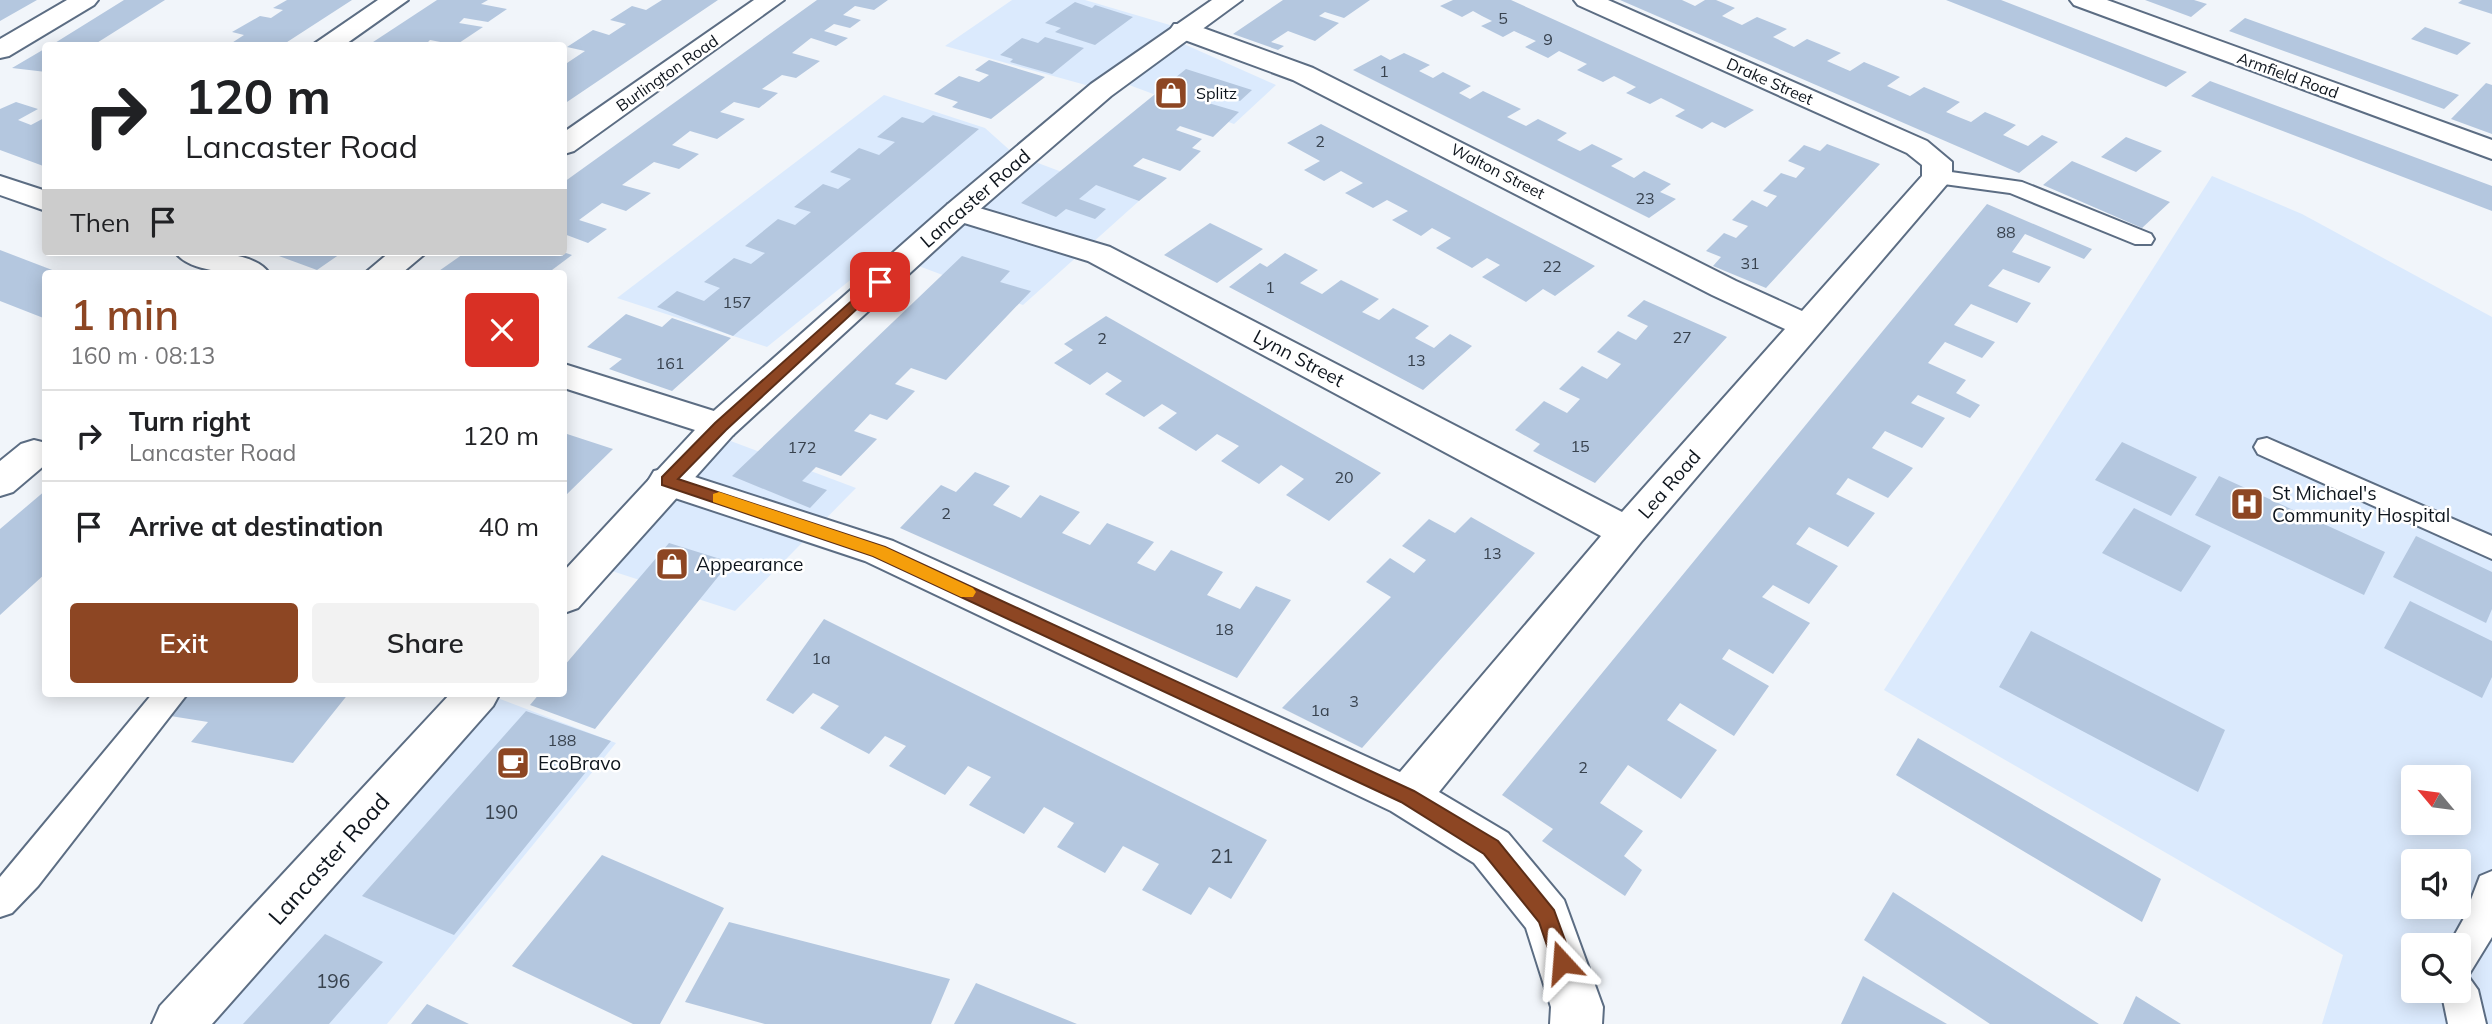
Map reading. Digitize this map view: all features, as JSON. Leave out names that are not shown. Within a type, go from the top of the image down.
[{"type":"street","points":[[0,50],[85,0]]},
{"type":"street","points":[[330,42],[395,0]]},
{"type":"street","name":"Burlington Road","points":[[567,143],[771,0]]},
{"type":"street","name":"Drake Street","points":[[1587,0],[1917,146],[1937,163],[1937,177]]},
{"type":"street","name":"Armfield Road","points":[[2083,0],[2492,150]]},
{"type":"street","name":"Lancaster Road","points":[[567,594],[720,426],[959,211],[1101,90],[1219,2]]},
{"type":"street","name":"Walton Street","points":[[1183,30],[1303,74],[1724,288],[1807,326]]},
{"type":"street","name":"Lea Road","points":[[1407,797],[1627,532],[1937,177]]},
{"type":"street","points":[[0,185],[42,201]]},
{"type":"street","name":"Lynn Street","points":[[959,211],[1099,254],[1627,532]]},
{"type":"street","points":[[203,256],[244,270]]},
{"type":"street","points":[[385,270],[405,256]]},
{"type":"street","points":[[567,377],[720,426]]},
{"type":"street","points":[[0,482],[34,453]]},
{"type":"street","points":[[667,481],[879,551],[1407,797],[1491,848],[1547,916],[1577,1007],[1576,1024]]},
{"type":"street","name":"Lancaster Road","points":[[178,1024],[474,697]]},
{"type":"lane","points":[[1937,177],[2014,187],[2143,239]]},
{"type":"lane","points":[[2267,447],[2492,548]]},
{"type":"lane","points":[[0,901],[26,875],[169,697]]},
{"type":"lane","points":[[2471,940],[2480,924],[2492,887]]},
{"type":"lane","points":[[2462,1003],[2467,1024]]},
{"type":"shaded area","points":[[1012,0],[1085,0],[1180,28],[1093,87],[945,46]]},
{"type":"shaded area","points":[[1177,41],[1276,85],[1234,124],[1121,82]]},
{"type":"shaded area","points":[[884,95],[985,128],[1014,154],[1139,201],[1023,305],[884,253],[767,347],[617,298]]},
{"type":"shaded area","name":"St Michael's Community Hospital","points":[[2212,176],[2302,214],[2492,317],[2492,1024],[2322,1024],[2343,955],[1884,690]]},
{"type":"shaded area","points":[[696,428],[856,488],[735,611],[575,559]]},
{"type":"shaded area","points":[[484,697],[495,697],[616,743],[387,1024],[195,1024]]},
{"type":"building","points":[[0,0],[37,0],[0,21]]},
{"type":"building","points":[[124,0],[165,0],[98,42],[56,42]]},
{"type":"building","points":[[287,0],[352,0],[287,42],[233,42],[244,35],[232,32],[260,16],[271,18],[283,10],[273,8]]},
{"type":"building","points":[[437,0],[488,0],[481,4],[507,9],[488,22],[464,18],[459,23],[483,27],[460,42],[373,42]]},
{"type":"building","points":[[662,0],[718,0],[567,102],[567,63],[585,51],[567,47],[593,30],[609,35],[626,24],[610,20],[632,6],[646,10]]},
{"type":"building","points":[[817,0],[888,0],[874,10],[855,6],[843,15],[861,20],[850,28],[834,24],[824,31],[848,38],[836,46],[811,38],[792,53],[820,61],[796,78],[782,75],[762,89],[778,93],[759,108],[734,102],[720,112],[745,119],[717,139],[690,131],[672,145],[699,154],[679,169],[654,162],[622,185],[651,193],[626,211],[602,203],[579,220],[607,229],[588,243],[567,235],[567,180]]},
{"type":"building","points":[[1283,0],[1370,0],[1344,18],[1325,12],[1319,16],[1339,23],[1315,41],[1288,31],[1271,42],[1284,46],[1278,50],[1233,34]]},
{"type":"building","points":[[1453,0],[1511,0],[1754,110],[1725,128],[1712,122],[1702,129],[1675,116],[1685,110],[1661,98],[1650,104],[1626,93],[1636,87],[1614,76],[1603,82],[1577,70],[1587,64],[1559,51],[1548,58],[1525,47],[1536,41],[1514,31],[1503,37],[1481,26],[1492,21],[1473,11],[1462,17],[1440,6]]},
{"type":"building","points":[[1620,0],[1682,0],[1695,6],[1705,0],[1716,0],[1735,8],[1722,16],[1742,25],[1757,17],[1787,29],[1773,37],[1794,47],[1807,39],[1841,53],[1827,61],[1850,71],[1864,62],[1900,77],[1887,86],[1910,96],[1924,87],[1960,102],[1946,112],[1971,122],[1985,112],[2016,125],[2003,135],[2028,146],[2042,135],[2058,142],[2019,173]]},
{"type":"building","points":[[1946,0],[2001,0],[2187,72],[2166,87]]},
{"type":"building","points":[[2145,0],[2194,0],[2207,4],[2191,17]]},
{"type":"building","points":[[2462,0],[2492,0],[2492,14],[2458,3]]},
{"type":"building","points":[[1075,2],[1092,8],[1095,5],[1133,17],[1095,45],[1055,32],[1061,28],[1045,23]]},
{"type":"building","points":[[2245,18],[2459,95],[2444,109],[2229,31]]},
{"type":"building","points":[[2425,27],[2471,43],[2457,55],[2411,39]]},
{"type":"building","points":[[1045,37],[1084,48],[1052,74],[1010,62],[1013,59],[1000,55],[1022,38],[1038,43]]},
{"type":"building","points":[[42,50],[42,72],[12,68]]},
{"type":"building","points":[[1404,53],[1430,65],[1419,71],[1433,78],[1443,72],[1471,86],[1459,93],[1470,99],[1483,91],[1521,109],[1507,117],[1526,126],[1538,119],[1567,133],[1557,140],[1580,151],[1592,144],[1623,159],[1611,166],[1634,178],[1644,171],[1671,184],[1660,192],[1676,199],[1649,218],[1353,70],[1381,55],[1390,60]]},
{"type":"building","points":[[989,60],[1045,77],[991,119],[952,107],[958,102],[934,94],[959,76],[979,82],[989,75],[975,70]]},
{"type":"building","points":[[1186,69],[1252,90],[1240,101],[1215,93],[1205,102],[1239,112],[1213,137],[1180,126],[1176,130],[1202,139],[1192,148],[1201,151],[1180,171],[1143,158],[1133,166],[1167,178],[1139,201],[1096,185],[1079,199],[1106,209],[1095,219],[1066,209],[1056,217],[1021,203]]},
{"type":"building","points":[[2210,81],[2492,186],[2492,211],[2191,96]]},
{"type":"building","points":[[2486,83],[2492,85],[2492,134],[2451,119]]},
{"type":"building","points":[[16,102],[38,109],[18,120],[31,125],[42,119],[42,166],[0,150],[0,109]]},
{"type":"building","points":[[933,115],[979,129],[733,336],[657,307],[677,291],[704,301],[720,288],[704,282],[734,258],[751,264],[765,253],[745,246],[778,219],[795,225],[811,212],[794,207],[823,184],[838,189],[851,179],[830,172],[859,148],[879,155],[895,142],[877,137],[902,117],[923,123]]},
{"type":"building","points":[[1321,124],[1595,266],[1555,296],[1543,289],[1526,302],[1482,277],[1500,265],[1487,258],[1472,268],[1436,248],[1451,238],[1432,228],[1421,236],[1392,220],[1408,211],[1387,200],[1373,208],[1345,193],[1363,183],[1341,171],[1324,181],[1304,170],[1320,161],[1287,143]]},
{"type":"building","points":[[2126,137],[2162,151],[2136,172],[2101,157]]},
{"type":"building","points":[[1827,144],[1880,164],[1766,288],[1713,266],[1721,257],[1706,251],[1724,233],[1736,238],[1748,226],[1732,220],[1752,200],[1767,207],[1777,196],[1763,191],[1781,173],[1796,178],[1805,168],[1788,161],[1804,145],[1820,151]]},
{"type":"building","points":[[2072,161],[2170,202],[2142,228],[2043,185]]},
{"type":"building","points":[[1987,204],[2092,249],[2084,259],[2025,234],[2012,252],[2051,267],[2039,283],[2003,269],[1988,286],[2031,303],[2017,323],[1971,304],[1954,325],[1995,342],[1982,358],[1945,342],[1928,363],[1966,380],[1956,393],[1980,405],[1970,418],[1918,395],[1911,403],[1945,418],[1922,448],[1885,431],[1872,448],[1913,468],[1888,498],[1848,478],[1836,494],[1875,513],[1848,547],[1809,527],[1796,544],[1838,566],[1809,604],[1773,585],[1762,597],[1810,623],[1773,674],[1729,649],[1722,659],[1769,686],[1734,736],[1680,703],[1667,720],[1717,750],[1681,799],[1628,765],[1600,803],[1643,831],[1624,856],[1642,870],[1625,896],[1542,841],[1553,829],[1502,795]]},
{"type":"building","points":[[1210,223],[1263,249],[1217,283],[1164,255]]},
{"type":"building","points":[[0,250],[52,270],[42,270],[42,317],[0,301]]},
{"type":"building","points":[[1285,253],[1318,270],[1300,283],[1322,294],[1341,280],[1379,299],[1362,312],[1379,320],[1393,308],[1429,326],[1415,338],[1434,348],[1450,334],[1472,346],[1423,390],[1229,287],[1260,263],[1267,267]]},
{"type":"building","points":[[572,255],[552,270],[440,270],[460,256]]},
{"type":"building","points":[[279,256],[337,256],[317,270]]},
{"type":"building","points":[[962,256],[1010,271],[1000,282],[1031,291],[946,380],[911,368],[895,384],[915,391],[887,420],[870,414],[854,431],[877,439],[841,476],[816,467],[802,481],[827,490],[810,508],[732,476]]},
{"type":"building","points":[[1644,300],[1727,337],[1595,483],[1533,451],[1540,444],[1515,430],[1544,401],[1567,413],[1580,399],[1559,389],[1582,366],[1607,379],[1621,364],[1597,352],[1618,331],[1636,340],[1648,326],[1627,316]]},
{"type":"building","points":[[626,314],[662,327],[672,318],[731,338],[672,391],[609,369],[622,359],[587,347]]},
{"type":"building","points":[[1106,316],[1381,473],[1329,521],[1286,495],[1304,479],[1281,465],[1259,484],[1221,461],[1239,446],[1217,434],[1196,451],[1158,428],[1177,413],[1162,404],[1144,417],[1105,394],[1122,381],[1107,372],[1090,385],[1054,363],[1073,350],[1064,344]]},
{"type":"building","points":[[567,434],[613,449],[567,494]]},
{"type":"building","points":[[2122,442],[2197,477],[2171,516],[2095,480]]},
{"type":"building","points":[[975,472],[1010,486],[993,505],[1021,518],[1040,495],[1080,512],[1062,533],[1090,545],[1107,523],[1154,542],[1137,563],[1155,571],[1171,550],[1223,572],[1207,595],[1240,609],[1256,586],[1291,600],[1237,678],[900,528],[941,485],[956,492]]},
{"type":"building","points":[[2219,476],[2385,552],[2364,595],[2195,515]]},
{"type":"building","points":[[42,493],[42,577],[0,615],[0,529]]},
{"type":"building","points":[[2134,508],[2211,546],[2181,592],[2102,553]]},
{"type":"building","points":[[1471,517],[1535,553],[1362,748],[1282,708],[1391,597],[1366,582],[1390,558],[1414,573],[1426,560],[1402,546],[1429,519],[1455,533]]},
{"type":"building","points":[[2416,536],[2492,572],[2492,609],[2486,623],[2393,577]]},
{"type":"building","points":[[669,543],[730,562],[595,729],[530,705],[537,697],[567,697],[567,662]]},
{"type":"building","points":[[2410,601],[2492,641],[2492,677],[2482,698],[2384,648]]},
{"type":"building","points":[[824,619],[1267,840],[1231,899],[1209,887],[1191,915],[1142,890],[1159,864],[1123,846],[1105,873],[1057,847],[1074,823],[1044,807],[1024,834],[969,805],[991,777],[968,766],[945,795],[889,766],[906,746],[885,736],[869,754],[820,728],[839,706],[813,693],[793,714],[766,700]]},
{"type":"building","points":[[2031,631],[2225,730],[2198,792],[1999,687]]},
{"type":"building","points":[[172,697],[346,697],[293,763],[191,742],[208,722],[158,714]]},
{"type":"building","points":[[526,711],[611,741],[454,935],[362,896]]},
{"type":"building","points":[[1918,738],[2161,879],[2142,922],[1896,775]]},
{"type":"building","points":[[602,855],[724,908],[660,1024],[633,1024],[512,966]]},
{"type":"building","points":[[1893,892],[2099,1024],[1990,1024],[1864,940]]},
{"type":"building","points":[[729,922],[950,979],[931,1024],[765,1024],[685,1002]]},
{"type":"building","points":[[325,934],[383,962],[329,1024],[243,1024]]},
{"type":"building","points":[[1863,976],[1947,1024],[1841,1024]]},
{"type":"building","points":[[976,983],[1077,1024],[954,1024]]},
{"type":"building","points":[[2136,996],[2181,1024],[2123,1024]]},
{"type":"building","points":[[427,1004],[469,1024],[411,1024]]},
{"type":"slow traffic","points":[[719,498],[879,551],[967,592]]},
{"type":"place","name":"Splitz","points":[[1171,93]]},
{"type":"place","name":"St Michael's Community Hospital","points":[[2247,504]]},
{"type":"place","name":"Appearance","points":[[672,564]]},
{"type":"place","name":"EcoBravo","points":[[513,763]]},
{"type":"route","points":[[880,282],[720,426],[667,481],[879,551],[1407,797],[1491,848],[1547,916],[1562,962]]}]
